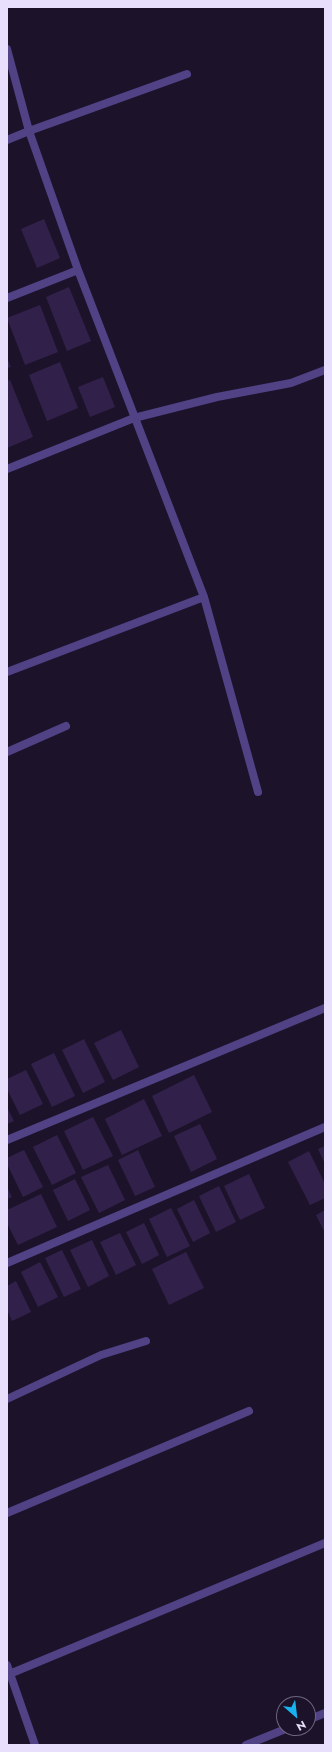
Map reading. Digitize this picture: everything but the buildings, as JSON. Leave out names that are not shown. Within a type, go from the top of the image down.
[{"type":"street","points":[[7,49],[29,131],[78,270],[204,597],[258,792]]},
{"type":"street","points":[[7,140],[187,74]]},
{"type":"street","points":[[7,298],[78,270]]},
{"type":"street","points":[[7,469],[134,418],[217,397],[291,383],[325,370]]},
{"type":"street","points":[[7,672],[204,597]]},
{"type":"street","points":[[7,752],[66,726]]},
{"type":"street","points":[[7,1140],[325,1008]]},
{"type":"street","points":[[7,1263],[325,1128]]},
{"type":"street","points":[[7,1399],[101,1356],[146,1341]]},
{"type":"street","points":[[7,1513],[249,1411]]},
{"type":"street","points":[[9,1674],[325,1543]]},
{"type":"street","points":[[7,1665],[35,1745]]},
{"type":"street","points":[[246,1745],[276,1733]]}]
